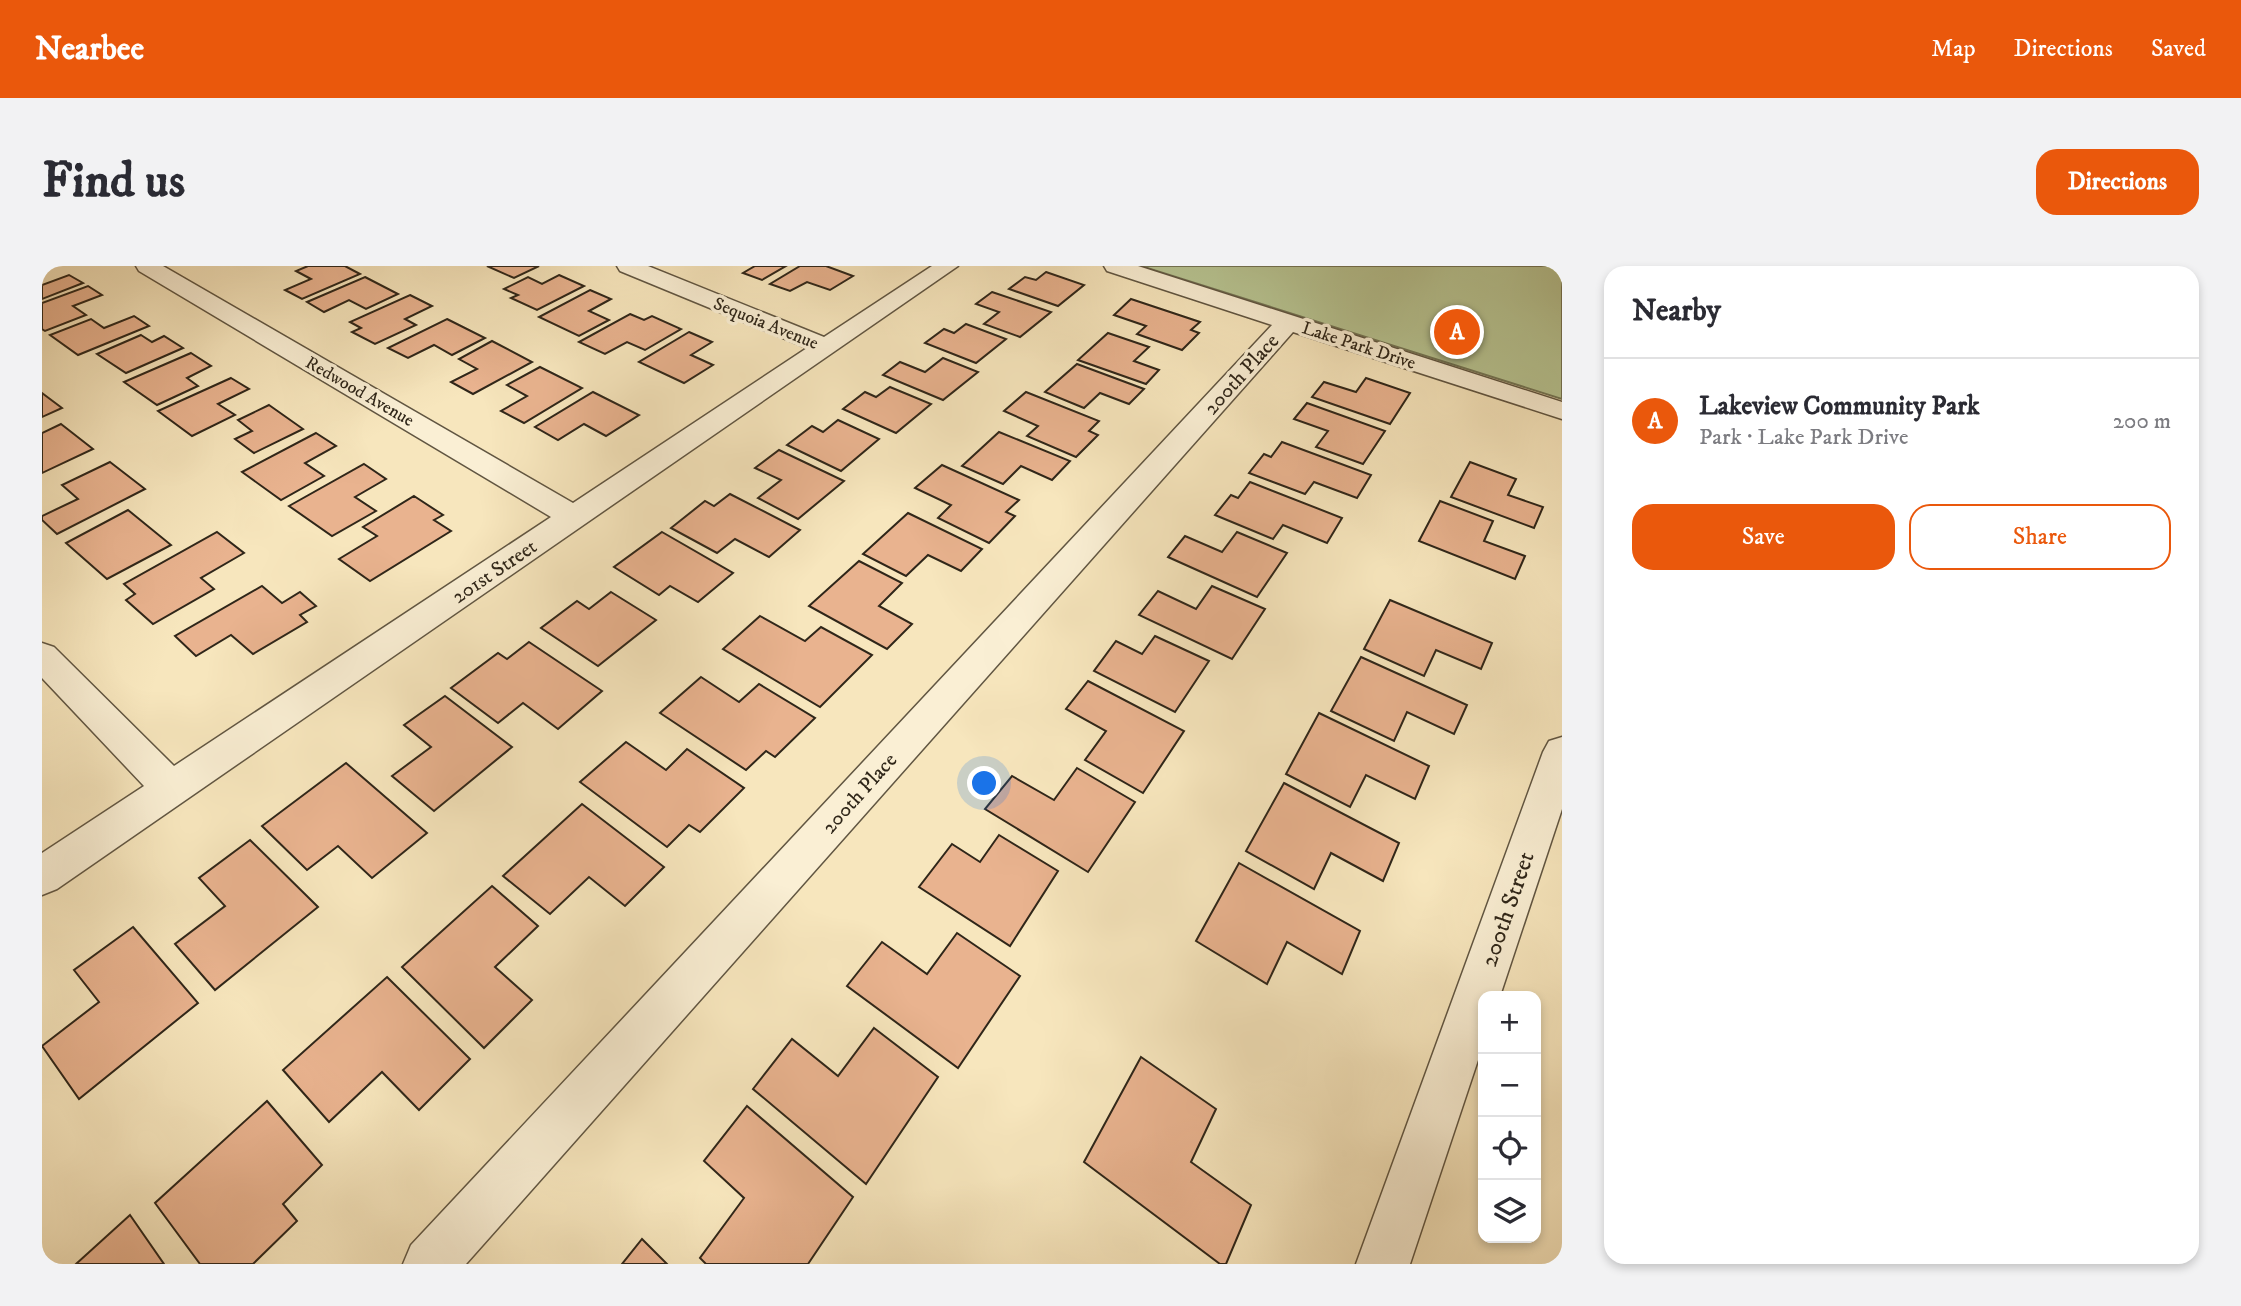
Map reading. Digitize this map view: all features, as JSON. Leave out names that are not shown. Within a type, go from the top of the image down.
[{"type":"street","name":"Redwood Avenue","points":[[147,266],[574,517]]},
{"type":"street","name":"Sequoia Avenue","points":[[628,266],[826,348]]},
{"type":"street","name":"201st Street","points":[[42,876],[947,266]]},
{"type":"street","name":"Lake Park Drive","points":[[1115,266],[1562,411]]},
{"type":"street","name":"200th Place","points":[[430,1264],[1288,322]]},
{"type":"street","points":[[42,656],[172,789]]},
{"type":"street","name":"200th Street","points":[[1383,1264],[1560,766]]},
{"type":"green space","points":[[1141,266],[1562,266],[1562,399]]},
{"type":"building","points":[[308,266],[345,266],[360,274],[302,299],[285,290],[311,279],[296,271]]},
{"type":"building","points":[[487,266],[539,266],[514,278]]},
{"type":"building","points":[[755,266],[786,266],[762,280],[743,273]]},
{"type":"building","points":[[800,266],[826,266],[853,276],[830,290],[807,282],[790,291],[770,284]]},
{"type":"building","points":[[1046,272],[1084,285],[1058,306],[1009,289],[1025,277],[1036,280]]},
{"type":"building","points":[[69,275],[83,283],[42,299],[42,285]]},
{"type":"building","points":[[559,275],[584,286],[537,310],[511,298],[518,295],[504,289],[528,277],[542,284]]},
{"type":"building","points":[[365,277],[398,294],[366,309],[349,300],[324,312],[307,302]]},
{"type":"building","points":[[88,286],[102,295],[73,306],[86,315],[45,331],[42,329],[42,303]]},
{"type":"building","points":[[590,290],[611,299],[589,311],[609,320],[579,336],[539,317]]},
{"type":"building","points":[[992,292],[1051,312],[1020,337],[984,324],[999,312],[976,304]]},
{"type":"building","points":[[410,295],[432,306],[405,319],[416,325],[375,344],[352,332],[361,328],[350,322]]},
{"type":"building","points":[[1131,299],[1200,322],[1191,330],[1199,333],[1182,350],[1137,334],[1146,326],[1114,315]]},
{"type":"building","points":[[630,314],[644,320],[652,316],[681,329],[645,350],[627,342],[605,354],[579,342]]},
{"type":"building","points":[[134,316],[149,326],[78,355],[50,335],[91,319],[104,328]]},
{"type":"building","points":[[447,319],[485,338],[452,355],[434,345],[408,358],[388,348]]},
{"type":"building","points":[[966,324],[1006,339],[976,363],[925,343],[944,329],[954,333]]},
{"type":"building","points":[[689,332],[712,342],[691,355],[713,365],[684,383],[639,362]]},
{"type":"building","points":[[1108,333],[1149,347],[1134,361],[1159,370],[1146,384],[1078,360]]},
{"type":"building","points":[[141,335],[152,342],[164,336],[183,348],[126,373],[97,354]]},
{"type":"building","points":[[492,341],[532,362],[473,394],[451,382],[477,369],[459,359]]},
{"type":"building","points":[[191,353],[211,366],[187,378],[198,386],[157,405],[124,382]]},
{"type":"building","points":[[943,358],[978,372],[943,400],[883,375],[900,362],[925,372]]},
{"type":"building","points":[[1077,364],[1144,389],[1129,404],[1100,393],[1084,408],[1045,392]]},
{"type":"building","points":[[540,367],[582,388],[524,423],[501,411],[527,396],[507,385]]},
{"type":"building","points":[[231,378],[249,389],[218,404],[235,415],[192,436],[158,411]]},
{"type":"building","points":[[1366,378],[1410,393],[1390,424],[1312,397],[1324,382],[1356,392]]},
{"type":"building","points":[[890,387],[931,404],[896,433],[843,409],[865,392],[876,397]]},
{"type":"building","points":[[593,392],[639,415],[606,436],[584,424],[558,440],[535,427]]},
{"type":"building","points":[[1026,392],[1099,421],[1089,431],[1098,435],[1076,457],[1027,436],[1038,426],[1004,411]]},
{"type":"building","points":[[42,393],[62,408],[42,417]]},
{"type":"building","points":[[1307,403],[1385,431],[1363,464],[1316,447],[1328,431],[1294,419]]},
{"type":"building","points":[[269,405],[303,429],[254,453],[235,439],[252,431],[238,420]]},
{"type":"building","points":[[838,420],[879,439],[841,471],[787,445],[812,426],[823,432]]},
{"type":"building","points":[[61,424],[93,449],[42,473],[42,433]]},
{"type":"building","points":[[999,432],[1070,461],[1052,480],[1021,466],[1003,484],[962,466]]},
{"type":"building","points":[[316,433],[336,446],[305,463],[324,476],[281,500],[242,472]]},
{"type":"building","points":[[1282,442],[1371,475],[1357,498],[1314,482],[1305,494],[1249,473],[1264,454],[1271,457]]},
{"type":"building","points":[[779,450],[844,481],[798,519],[758,498],[781,480],[755,468]]},
{"type":"building","points":[[110,462],[145,489],[57,534],[42,520],[42,516],[78,499],[62,485]]},
{"type":"building","points":[[1470,462],[1516,479],[1508,495],[1543,507],[1534,528],[1451,497]]},
{"type":"building","points":[[364,464],[386,479],[355,497],[376,511],[332,536],[289,506]]},
{"type":"building","points":[[942,465],[1019,500],[1006,512],[1015,516],[989,543],[938,518],[951,505],[915,488]]},
{"type":"building","points":[[1250,482],[1342,518],[1327,543],[1283,525],[1273,539],[1215,515],[1231,495],[1238,498]]},
{"type":"building","points":[[730,494],[800,530],[769,557],[735,539],[717,553],[671,528],[705,501],[714,506]]},
{"type":"building","points":[[414,496],[443,515],[434,520],[451,531],[370,581],[339,559],[377,536],[363,527]]},
{"type":"building","points":[[1440,501],[1493,521],[1484,541],[1525,556],[1515,579],[1419,541]]},
{"type":"building","points":[[128,510],[171,545],[107,579],[66,543]]},
{"type":"building","points":[[908,513],[982,549],[961,571],[928,555],[906,576],[863,554]]},
{"type":"building","points":[[217,532],[244,553],[201,578],[214,589],[153,624],[126,600],[135,594],[124,584]]},
{"type":"building","points":[[662,532],[733,573],[698,602],[670,586],[659,595],[614,567]]},
{"type":"building","points":[[1237,532],[1287,553],[1257,597],[1168,557],[1185,536],[1222,552]]},
{"type":"building","points":[[859,561],[902,583],[879,606],[912,624],[887,649],[809,606]]},
{"type":"building","points":[[262,586],[282,603],[300,592],[316,606],[300,615],[307,622],[253,654],[231,635],[196,656],[175,636]]},
{"type":"building","points":[[1212,586],[1265,609],[1232,659],[1139,615],[1158,591],[1196,609]]},
{"type":"building","points":[[611,592],[656,620],[598,666],[541,628],[577,601],[589,609]]},
{"type":"building","points":[[1390,600],[1492,643],[1481,669],[1436,650],[1424,676],[1364,649]]},
{"type":"building","points":[[760,616],[805,641],[821,627],[872,655],[820,707],[723,649]]},
{"type":"building","points":[[1155,636],[1209,661],[1175,712],[1094,671],[1116,641],[1142,654]]},
{"type":"building","points":[[529,642],[602,691],[558,729],[523,703],[498,723],[451,688],[498,653],[507,659]]},
{"type":"building","points":[[1361,657],[1467,705],[1454,734],[1407,712],[1394,741],[1331,711]]},
{"type":"building","points":[[701,677],[739,702],[759,684],[815,718],[775,757],[766,751],[746,770],[660,713]]},
{"type":"building","points":[[1088,681],[1184,731],[1143,793],[1085,760],[1106,731],[1066,709]]},
{"type":"building","points":[[445,696],[512,747],[434,811],[392,776],[431,747],[404,725]]},
{"type":"building","points":[[1319,713],[1429,766],[1415,799],[1366,775],[1350,807],[1286,774]]},
{"type":"building","points":[[626,742],[666,770],[687,749],[744,788],[700,832],[689,825],[667,847],[580,782]]},
{"type":"building","points":[[346,763],[427,833],[372,878],[338,846],[307,870],[262,826]]},
{"type":"building","points":[[1077,768],[1135,802],[1088,872],[985,809],[1012,776],[1054,800]]},
{"type":"building","points":[[1284,783],[1399,843],[1383,881],[1331,853],[1314,889],[1246,851]]},
{"type":"building","points":[[582,804],[664,867],[625,906],[589,877],[550,914],[503,876]]},
{"type":"building","points":[[999,835],[1058,871],[1010,946],[919,887],[952,844],[980,862]]},
{"type":"building","points":[[250,840],[318,907],[215,990],[175,944],[225,906],[199,878]]},
{"type":"building","points":[[1239,863],[1360,931],[1342,974],[1287,942],[1267,984],[1196,941]]},
{"type":"building","points":[[492,886],[538,926],[495,967],[532,1000],[484,1048],[402,967]]},
{"type":"building","points":[[133,927],[198,1003],[79,1099],[42,1046],[99,1002],[74,970]]},
{"type":"building","points":[[957,933],[1020,976],[958,1068],[847,986],[882,942],[927,974]]},
{"type":"building","points":[[387,977],[470,1059],[419,1110],[382,1072],[329,1122],[283,1070]]},
{"type":"building","points":[[874,1028],[938,1077],[866,1184],[753,1089],[792,1039],[838,1076]]},
{"type":"building","points":[[1141,1057],[1216,1109],[1191,1162],[1251,1205],[1226,1264],[1220,1264],[1084,1162]]},
{"type":"building","points":[[267,1101],[322,1165],[283,1204],[297,1221],[253,1264],[200,1264],[155,1203]]},
{"type":"building","points":[[747,1106],[853,1197],[808,1264],[706,1264],[700,1258],[744,1198],[704,1161]]},
{"type":"building","points":[[130,1215],[164,1264],[76,1264]]},
{"type":"building","points":[[642,1239],[667,1264],[622,1264]]},
{"type":"place","name":"Lakeview Community Park","points":[[1457,332]]}]
